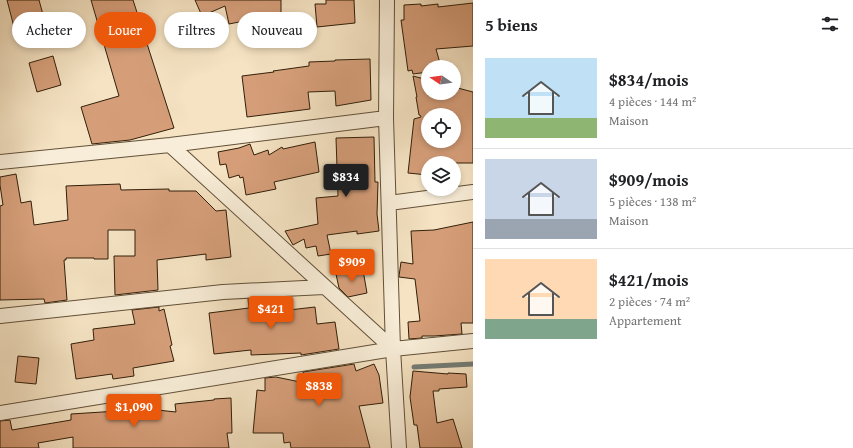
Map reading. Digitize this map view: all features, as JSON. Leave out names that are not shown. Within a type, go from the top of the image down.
[{"type":"street","points":[[387,0],[386,118],[393,349],[399,448]]},
{"type":"street","points":[[0,162],[170,145],[386,118]]},
{"type":"street","points":[[170,145],[393,349]]},
{"type":"street","points":[[389,203],[473,192]]},
{"type":"street","points":[[0,316],[223,292],[324,286]]},
{"type":"street","points":[[0,413],[393,349],[473,341]]},
{"type":"building","points":[[7,0],[39,0],[42,12],[12,12],[12,19]]},
{"type":"building","points":[[91,0],[133,0],[137,12],[94,12]]},
{"type":"building","points":[[195,0],[281,0],[281,12],[237,12],[237,22],[229,24],[229,12],[226,12],[225,6],[211,12],[200,12]]},
{"type":"building","points":[[326,0],[354,0],[355,23],[317,27],[317,12],[316,12],[315,4],[326,4]]},
{"type":"building","points":[[473,3],[473,46],[436,49],[439,60],[421,60],[421,73],[413,74],[412,70],[408,71],[401,20],[404,20],[404,5],[421,4],[421,6],[438,4],[438,7]]},
{"type":"building","points":[[105,48],[148,48],[174,128],[130,140],[92,144],[81,107],[119,96]]},
{"type":"building","points":[[53,56],[61,85],[37,92],[29,63]]},
{"type":"building","points":[[370,59],[371,100],[336,106],[335,91],[308,92],[310,109],[247,117],[242,76],[309,66],[309,62]]},
{"type":"building","points":[[413,76],[421,78],[421,100],[461,100],[461,89],[473,92],[473,163],[461,163],[461,156],[421,156],[421,174],[408,173],[414,119],[421,117],[419,115]]},
{"type":"building","points":[[374,137],[375,182],[378,182],[377,214],[379,231],[357,234],[357,231],[327,235],[331,254],[318,256],[316,246],[306,248],[304,239],[293,245],[285,231],[318,224],[316,198],[338,196],[336,138]]},
{"type":"building","points":[[315,142],[319,172],[274,182],[276,189],[246,195],[243,177],[240,178],[239,175],[229,178],[226,164],[220,165],[218,152],[239,148],[250,144],[254,155],[268,150],[269,155],[282,147],[283,149]]},
{"type":"building","points":[[16,174],[21,203],[31,201],[34,225],[68,220],[66,186],[120,184],[121,190],[169,189],[169,191],[196,191],[216,211],[226,210],[231,257],[206,260],[206,254],[157,260],[158,290],[115,295],[114,256],[135,256],[135,230],[108,230],[108,259],[66,258],[66,260],[64,260],[67,300],[45,303],[44,299],[0,300],[0,206],[3,205],[0,177]]},
{"type":"building","points":[[473,222],[473,323],[461,323],[462,334],[422,336],[422,338],[409,339],[408,322],[420,321],[415,279],[399,276],[401,262],[413,264],[411,231],[434,230]]},
{"type":"building","points":[[363,270],[367,293],[348,297],[339,288],[336,274]]},
{"type":"building","points":[[288,297],[289,310],[315,307],[317,324],[335,322],[339,349],[301,355],[301,353],[251,355],[251,350],[214,354],[209,313],[249,308],[248,299]]},
{"type":"building","points":[[159,307],[159,311],[164,309],[174,361],[133,368],[134,376],[113,379],[112,374],[76,379],[71,344],[94,340],[93,329],[135,324],[132,310]]},
{"type":"building","points":[[18,356],[39,358],[36,384],[15,382]]},
{"type":"building","points":[[354,364],[356,371],[374,364],[379,375],[383,403],[359,406],[370,448],[291,448],[290,442],[284,443],[283,433],[253,433],[257,390],[265,391],[265,378],[276,377],[305,383],[303,372]]},
{"type":"building","points":[[413,371],[466,374],[467,387],[439,389],[439,391],[433,391],[437,423],[453,419],[462,448],[420,448],[417,425],[414,425],[410,397]]},
{"type":"building","points":[[231,398],[232,433],[227,433],[229,448],[73,448],[73,437],[38,443],[39,448],[0,448],[0,421],[10,420],[12,430],[71,420],[71,414],[118,411],[119,406],[176,412],[175,404]]},
{"type":"waterway","points":[[414,367],[473,364]]}]
